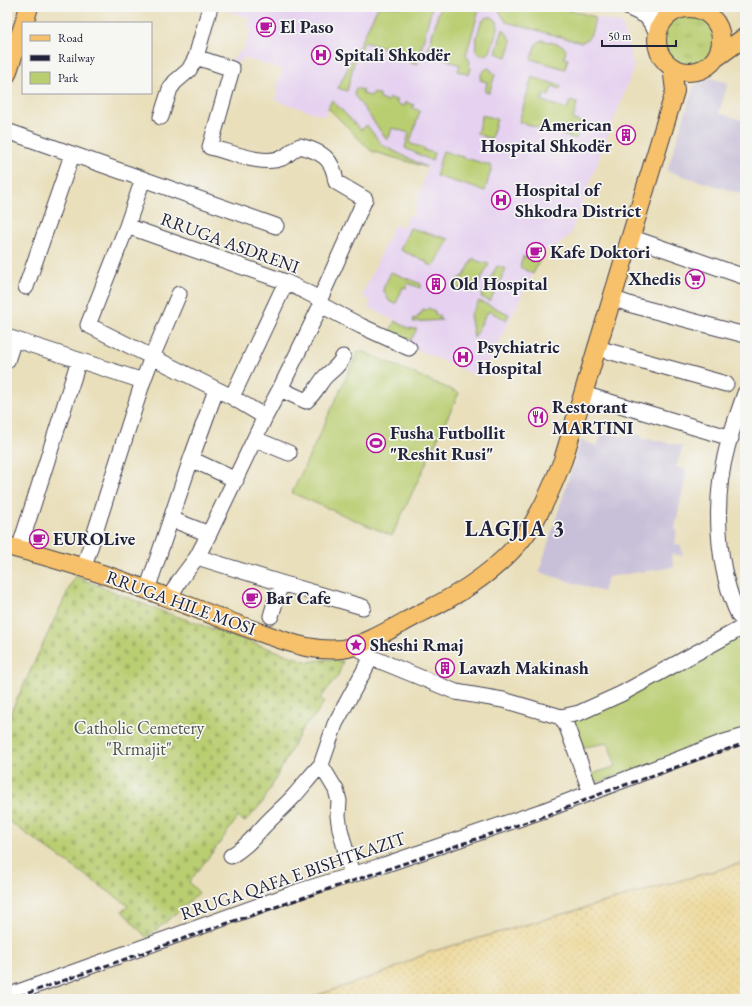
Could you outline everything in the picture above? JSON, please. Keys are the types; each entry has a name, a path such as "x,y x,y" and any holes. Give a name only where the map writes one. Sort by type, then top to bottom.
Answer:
{"main road":[{"path":"24,22 29,7"},
{"path":"675,91 697,71 708,66 745,35 709,13 695,8 680,10 663,22 658,33 658,46 663,58 672,67 684,72 697,71"},
{"path":"709,13 720,32 721,45 717,57"},
{"path":"7,74 22,29"},
{"path":"672,67 675,91"},
{"name":"RRUGA HILE MOSI","path":"13,547 84,567 223,620 294,645 328,650 344,649 368,641 458,593 480,578 511,551 530,527 540,512 563,460 675,91"}],"street":[{"path":"160,117 170,88 189,70 196,57 210,7"},
{"path":"627,7 646,16 658,33"},
{"path":"646,16 680,10"},
{"path":"169,599 179,581 197,557 236,480 265,417 280,390 364,199 336,182 335,173 331,163 324,156 312,149 300,146 287,156 280,159 266,160 210,147 232,69 196,57"},
{"path":"7,132 276,226"},
{"path":"26,287 72,155"},
{"path":"143,179 127,226 88,325 232,397 265,417"},
{"name":"RRUGA ASDRENI","path":"127,226 286,282 361,326 409,348"},
{"path":"630,237 745,277"},
{"path":"232,397 286,282"},
{"path":"84,567 143,381 179,294"},
{"path":"612,298 632,305 745,335"},
{"path":"7,361 10,338 143,381"},
{"path":"597,348 726,384"},
{"path":"280,390 306,401 315,392 328,374 339,365 343,357"},
{"path":"13,547 79,360"},
{"path":"147,590 216,390"},
{"path":"356,645 371,658 456,692 503,700 561,717 579,713 621,694 742,621 732,601 723,565 719,506 727,447 745,392"},
{"path":"583,394 731,438"},
{"path":"255,439 289,454"},
{"path":"191,459 236,480"},
{"path":"171,519 209,534"},
{"path":"197,557 363,607"},
{"path":"271,616 281,583"},
{"path":"231,856 252,841 269,821 295,796 321,765 335,724 371,658"},
{"path":"561,717 567,726 591,793"},
{"name":"RRUGA QAFA E BISHTKAZIT","path":"7,996 290,894 548,810 722,743 745,736"},
{"path":"321,765 332,781 338,796 338,816 340,829 352,875"}],"shaded area":[{"name":"Hospital of Shkodra District","path":"215,7 558,7 622,24 634,67 570,235 554,249 545,249 481,378 387,336 395,321 368,307 371,301 362,296 394,225 403,227 408,215 413,216 427,168 371,151 328,108 324,116 275,100 278,91 276,90 282,69 244,58 237,63 231,62 237,54 244,49 251,28 248,27 250,18"},
{"path":"710,78 728,83 719,113 745,121 745,195 667,171 694,86"},
{"path":"603,432 621,437 642,434 642,439 650,439 683,446 676,467 687,470 675,529 677,530 675,544 681,545 683,556 671,554 674,567 608,577 603,592 539,572 581,440 597,446"}],"green space":[{"path":"378,7 432,7 417,65 411,63 413,56 364,42 358,57 357,56 355,59 347,91 338,88"},
{"path":"440,7 480,7 466,55 470,61 469,66 471,68 469,75 458,71 460,65 435,55 432,56 427,54"},
{"path":"499,7 558,7 595,17 593,29 587,39 580,42 506,22 498,9"},
{"path":"690,14 704,18 712,26 716,40 712,54 704,62 690,66 676,62 668,54 664,40 668,26 676,18"},
{"path":"492,17 497,21 498,28 490,52 483,55 476,51 476,40 481,23 484,19"},
{"path":"503,29 512,41 507,57 496,53"},
{"path":"542,40 562,45 566,50 564,58 568,59 565,69 531,59 536,44"},
{"path":"488,68 495,75 489,93 485,92 487,82 480,80 482,72"},
{"path":"532,77 561,86 560,89 552,86 549,96 544,94 542,101 567,109 570,101 577,103 573,120 581,122 576,139 519,122"},
{"path":"356,88 363,90 363,94 371,96 373,93 380,95 380,99 388,101 389,98 397,100 397,104 405,106 406,102 414,105 413,108 420,111 410,142 411,144 424,148 424,150 434,153 432,161 405,148 409,133 392,128 387,140 355,96 354,94"},
{"path":"332,100 361,130 367,125 382,145 426,167 371,151 328,108"},
{"path":"482,115 497,119 491,139 477,134"},
{"path":"443,151 492,166 485,191 436,176"},
{"path":"410,228 449,239 434,266 400,250"},
{"path":"523,256 533,261 535,258 540,260 533,274 520,267"},
{"path":"473,258 477,261 489,264 474,293 455,287 458,279 464,276"},
{"path":"497,266 506,269 490,301 481,297"},
{"path":"391,272 421,284 420,288 408,283 406,288 403,287 396,304 389,301 383,289"},
{"path":"479,301 509,314 506,320 489,311 474,338 470,314"},
{"path":"428,308 435,311 435,314 440,316 439,319 442,320 413,322 414,318 417,319 423,309 426,310"},
{"path":"395,321 408,328 417,329 411,340 390,331"},
{"name":"Fusha Futbollit \"Reshit Rusi\"","path":"359,350 459,393 392,536 292,493"},
{"name":"Catholic Cemetery \"Rrmajit\"","path":"75,576 153,608 308,662 326,659 343,661 338,676 320,699 324,702 315,716 304,726 263,802 245,822 238,817 189,882 199,893 147,938 122,911 129,906 7,820 7,720"},
{"path":"745,631 745,733 592,784 587,776 616,766 608,743 579,748 571,722"}],"sand":[{"path":"745,862 745,999 306,999 386,972 427,953"}],"railway":[{"path":"11,999 228,923 553,813 605,792 745,743"}],"place":[{"name":"El Paso","path":"266,27"},
{"name":"Spitali Shkodër","path":"321,55"},
{"name":"American Hospital Shkodër","path":"626,135"},
{"name":"Hospital of Shkodra District","path":"501,200"},
{"name":"Kafe Doktori","path":"536,252"},
{"name":"Xhedis","path":"695,279"},
{"name":"Old Hospital","path":"436,284"},
{"name":"Psychiatric Hospital","path":"463,357"},
{"name":"Restorant MARTINI","path":"538,417"},
{"name":"Fusha Futbollit \"Reshit Rusi\"","path":"376,443"},
{"name":"EUROLive","path":"39,539"},
{"name":"Bar Cafe","path":"252,598"},
{"name":"Sheshi Rmaj","path":"356,645"},
{"name":"Lavazh Makinash","path":"445,668"}],"district":[{"name":"LAGJJA 3","path":"515,528"}]}
